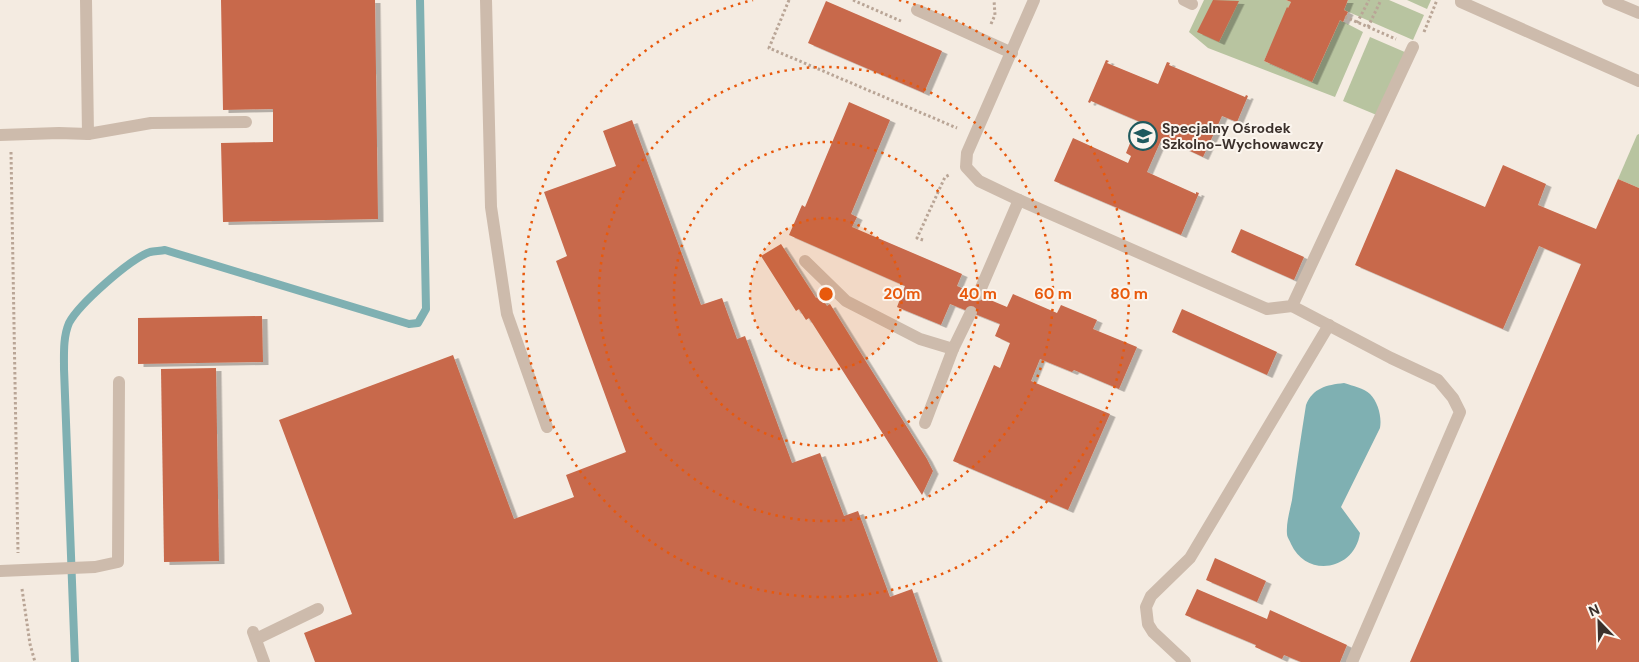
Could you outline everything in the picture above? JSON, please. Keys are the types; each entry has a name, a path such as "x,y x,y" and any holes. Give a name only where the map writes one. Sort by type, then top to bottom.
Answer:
{"street":[{"path":"86,0 88,134"},
{"path":"486,0 493,216 507,314 547,427"},
{"path":"1034,0 967,153 966,167 979,181 1267,309 1292,306 1391,358 1438,380 1453,398 1460,412 1352,662"},
{"path":"1461,0 1461,2 1639,81"},
{"path":"1608,0 1639,13"},
{"path":"917,10 1012,53"},
{"path":"1292,306 1413,47"},
{"path":"5,135 88,134 151,122 246,122"},
{"path":"978,295 1019,200"},
{"path":"806,261 846,301 920,339 953,349"},
{"path":"925,423 953,349 971,312"},
{"path":"1185,662 1153,632 1148,624 1146,607 1151,596 1190,558 1329,325"},
{"path":"0,571 95,567 118,562 119,382"},
{"path":"264,662 255,636 318,609"}],"path":[{"path":"789,0 769,48 965,131"},
{"path":"989,29 995,15 994,0"},
{"path":"1358,23 1369,0"},
{"path":"1368,27 1381,0"},
{"path":"1345,17 1417,48 1437,0"},
{"path":"5,135 19,571 30,644 35,662"},
{"path":"923,240 917,238 945,177 966,167"}],"green space":[{"path":"1204,0 1286,0 1291,2 1264,61 1312,82 1340,20 1363,32 1335,97 1208,48 1189,32"},
{"path":"1348,0 1389,0 1424,15 1413,40 1344,10"},
{"path":"1407,0 1431,0 1427,9"},
{"path":"1370,37 1407,53 1379,116 1343,101"},
{"path":"1639,134 1639,188 1618,179"}],"water":[{"path":"1344,383 1365,390 1373,397 1379,410 1380,428 1341,507 1360,533 1356,546 1340,562 1330,566 1319,566 1308,562 1298,555 1287,536 1288,521 1306,405 1312,395 1321,388"}],"building":[{"path":"221,0 375,0 378,219 223,222 221,143 273,142 273,109 223,110"},
{"path":"1213,0 1239,1 1219,42 1197,32"},
{"path":"1286,0 1348,0 1344,10 1348,12 1343,22 1340,20 1312,82 1264,61 1287,7 1291,2"},
{"path":"826,1 942,51 924,93 808,43"},
{"path":"1106,60 1109,61 1107,63 1158,84 1167,62 1170,63 1169,65 1245,97 1246,95 1248,96 1237,122 1222,116 1203,157 1162,138 1147,172 1196,194 1196,192 1199,193 1181,235 1054,181 1073,138 1128,163 1131,156 1126,153 1133,136 1139,139 1145,124 1091,101 1090,103 1088,102"},
{"path":"849,102 890,120 851,214 857,217 852,227 962,274 957,286 1007,307 1013,294 1057,313 1061,305 1097,320 1093,329 1137,347 1119,389 1074,370 1072,372 1040,359 1031,381 1110,414 1068,510 953,461 994,365 1000,368 1010,343 995,336 1000,324 950,304 941,325 897,307 905,286 789,235 802,205 805,207"},
{"path":"632,120 701,305 722,298 737,339 745,336 792,463 820,453 844,516 858,511 890,597 912,589 938,662 315,662 304,633 352,614 279,420 453,355 514,519 574,497 566,475 626,452 556,261 567,256 544,192 616,166 603,131"},
{"path":"1503,165 1546,184 1538,205 1596,229 1618,179 1639,188 1639,662 1410,662 1581,264 1539,246 1503,329 1355,265 1396,169 1485,207"},
{"path":"1241,229 1304,257 1294,280 1231,252"},
{"path":"781,244 816,298 820,295 827,306 830,304 927,459 933,471 922,495 809,318 806,320 799,309 796,311 761,256"},
{"path":"1182,309 1277,352 1267,375 1172,332"},
{"path":"262,316 263,362 138,364 138,318"},
{"path":"216,368 219,561 164,562 161,369"},
{"path":"1215,558 1266,581 1257,602 1206,580"},
{"path":"1197,589 1267,619 1270,610 1347,645 1340,662 1301,662 1284,655 1282,659 1255,647 1256,645 1185,615"}],"waterway":[{"path":"75,662 64,369 65,340 69,323 94,294 130,263 150,252 165,250 409,324 418,323 426,309 420,0"}],"place":[{"name":"Specjalny Ośrodek Szkolno-Wychowawczy","path":"1143,136"}]}
